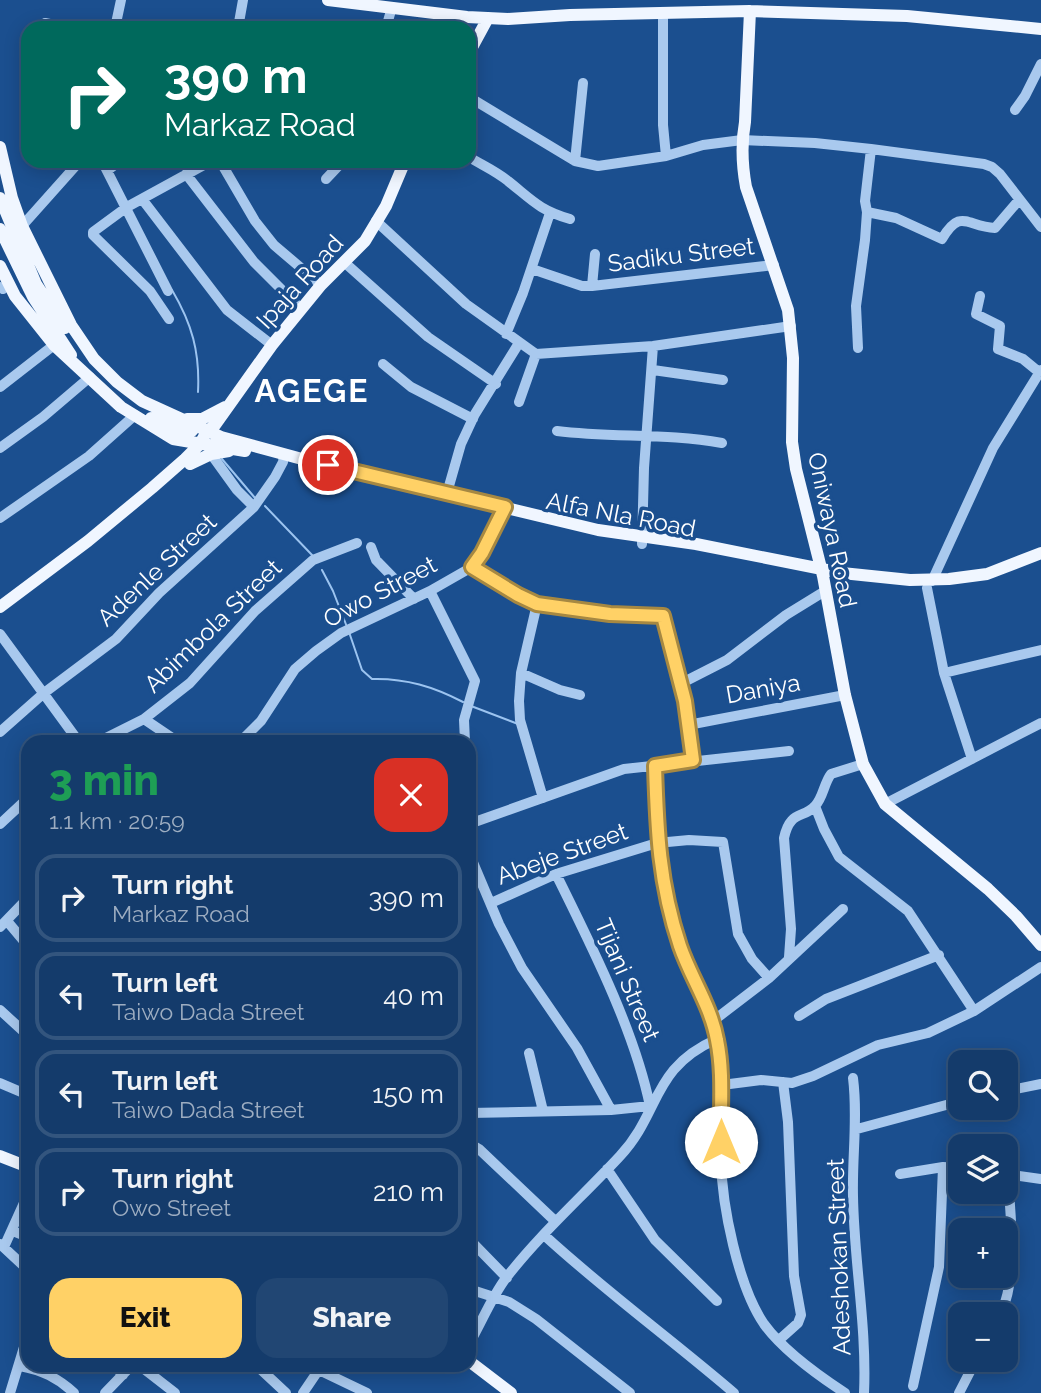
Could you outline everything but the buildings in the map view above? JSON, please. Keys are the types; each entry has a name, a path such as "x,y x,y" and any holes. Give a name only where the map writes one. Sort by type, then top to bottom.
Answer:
{"main road":[{"path":"328,0 508,19 750,10 907,16 1041,29"},
{"name":"Oniwaya Road","path":"750,10 742,140 747,187 774,265 791,326 792,442 803,504 822,573 845,695 863,764 869,780 885,804 988,889 1041,945"},
{"path":"476,40 488,18"},
{"path":"0,147 22,226 71,325 94,359"},
{"name":"Ipaja Road","path":"0,615 190,464 272,345 321,285 366,241 386,206 402,168"},
{"path":"0,198 36,284 62,324 129,393 207,437"},
{"path":"0,229 33,296 85,374 145,415 174,428 207,437"},
{"path":"0,266 15,296 54,345 106,395 173,439 177,445 177,459 165,477"},
{"path":"177,419 202,419 219,412 233,400"},
{"path":"224,414 226,427 234,441"},
{"path":"173,439 207,437"},
{"name":"Ipaja Road","path":"0,607 88,541 165,477 207,437"},
{"name":"Alfa Nla Road","path":"207,437 234,441 283,458 643,541 822,573 930,584"},
{"name":"Alfa Nla Road","path":"207,437 247,452 447,493 504,510"},
{"path":"930,584 987,574 1041,553"},
{"path":"930,584 972,584 997,579 1041,561"},
{"path":"0,1156 21,1164"},
{"path":"476,1366 511,1393"}],"street":[{"path":"117,21 121,0"},
{"path":"239,21 243,0"},
{"path":"388,21 392,7"},
{"path":"663,14 663,125 666,156"},
{"path":"1015,110 1041,64"},
{"path":"575,161 583,83"},
{"path":"476,101 575,161 598,166 666,156 703,145 742,140 871,149 933,156 992,167 1041,227"},
{"path":"858,348 856,306 871,149"},
{"path":"476,161 506,179 535,205 570,219"},
{"path":"22,226 74,168"},
{"path":"106,168 168,292"},
{"path":"169,319 150,291 93,235 94,230 127,207 198,168"},
{"path":"224,168 245,205 274,245 321,285"},
{"path":"326,178 336,168"},
{"path":"186,174 254,262 302,309"},
{"path":"142,199 227,310 272,345"},
{"path":"867,212 896,218 942,239 946,229 957,222 971,222 995,228 1019,200"},
{"path":"506,334 551,213"},
{"path":"376,221 467,304 536,354 653,346 791,326"},
{"path":"532,269 582,286 592,286 595,254"},
{"path":"344,262 428,337 496,384"},
{"name":"Sadiku Street","path":"592,286 774,265"},
{"path":"1,289 15,296"},
{"path":"972,759 944,673 930,584 992,448 1040,371 1023,359 998,349 1000,326 976,314 981,296"},
{"path":"447,493 461,444 473,419 519,343"},
{"path":"0,387 54,345"},
{"path":"643,541 644,475 653,346"},
{"path":"519,402 536,354"},
{"path":"383,364 411,387 473,419"},
{"path":"653,370 723,380"},
{"path":"0,448 43,417 85,374"},
{"path":"0,517 89,456 135,415"},
{"path":"557,431 608,435 647,434 722,443"},
{"path":"207,437 237,490 254,507"},
{"name":"Adenle Street","path":"0,732 44,693 116,639 159,593 254,507 265,494 283,458"},
{"name":"Owo Street","path":"247,735 261,721 295,669 346,630 430,591 472,567 504,510"},
{"name":"Abimbola Street","path":"112,735 144,719 190,682 255,611 313,560 357,543"},
{"path":"371,547 376,560 414,599"},
{"path":"472,567 537,604 610,614 662,615 680,684 693,760"},
{"path":"430,591 475,681 464,720 465,735"},
{"path":"680,684 727,660 786,615 825,592"},
{"path":"537,604 521,673 520,720 543,798"},
{"path":"0,634 74,735"},
{"path":"944,673 1041,650"},
{"path":"521,673 580,695"},
{"name":"Daniya","path":"688,724 845,695"},
{"path":"144,719 168,735"},
{"path":"885,804 1041,723"},
{"path":"476,822 624,769 789,751"},
{"path":"789,957 791,929 784,838 789,822 815,806 831,774 863,764"},
{"path":"655,766 657,842 662,880 681,949 713,1021 717,1039 722,1085 721,1163 725,1206 743,1277 765,1325 802,1361 845,1393"},
{"path":"0,824 21,805"},
{"path":"815,806 839,857 908,911 974,1011"},
{"name":"Abeje Street","path":"491,903 556,874 657,842 723,842 737,934 752,959 769,978"},
{"path":"476,869 510,945 533,987 577,1048 611,1110"},
{"name":"Tijani Street","path":"556,874 590,944 643,1070 650,1106"},
{"path":"21,905 3,924 21,940"},
{"path":"713,1021 769,978 843,909"},
{"path":"799,1016 826,999 939,955"},
{"path":"722,1085 761,1080 792,1083 813,1076 878,1045 928,1033 974,1011 1041,967"},
{"path":"0,1010 21,1029"},
{"path":"476,1331 507,1278 555,1221 630,1144 664,1081 675,1067 688,1055 717,1039"},
{"path":"529,1053 543,1111"},
{"name":"Adeshokan Street","path":"853,1078 857,1129 853,1195 864,1338 864,1393"},
{"path":"779,1340 798,1324 801,1315 794,1276 788,1122 783,1082"},
{"path":"0,1083 21,1092"},
{"path":"1018,1089 1041,1084"},
{"path":"857,1129 948,1104"},
{"path":"476,1113 611,1110 650,1106"},
{"path":"476,1147 555,1221"},
{"path":"913,1386 939,1267 943,1167"},
{"path":"900,1174 948,1167"},
{"path":"607,1169 656,1240 717,1301"},
{"path":"1018,1176 1041,1179"},
{"path":"1004,1302 1009,1290 1011,1266 1008,1204"},
{"path":"21,1211 13,1231 2,1245 21,1263"},
{"path":"13,1231 21,1234"},
{"path":"544,1235 590,1278 670,1339 734,1393"},
{"path":"476,1246 507,1278"},
{"path":"476,1291 509,1302 536,1319 630,1393"},
{"path":"10,1393 21,1362"},
{"path":"41,1372 61,1381 74,1393"},
{"path":"120,1372 123,1375"},
{"path":"105,1393 126,1372"},
{"path":"148,1372 174,1393"},
{"path":"264,1372 286,1393"},
{"path":"303,1393 318,1372"},
{"path":"328,1372 367,1393"},
{"path":"959,1393 970,1372"}],"waterway":[{"path":"172,290 185,315 193,339 198,364 198,392"},
{"path":"222,459 255,498"},
{"path":"265,506 313,556"},
{"path":"322,570 347,627"},
{"path":"349,632 362,670 372,679 419,684 463,702"},
{"path":"471,706 518,724"}],"district":[{"name":"AGEGE","path":"312,391"}],"route":[{"path":"328,465 505,507 472,567 537,604 610,614 663,616 685,701 693,760 655,766 657,842 670,913 681,949 708,1007 717,1039 721,1059 721,1142"}]}
